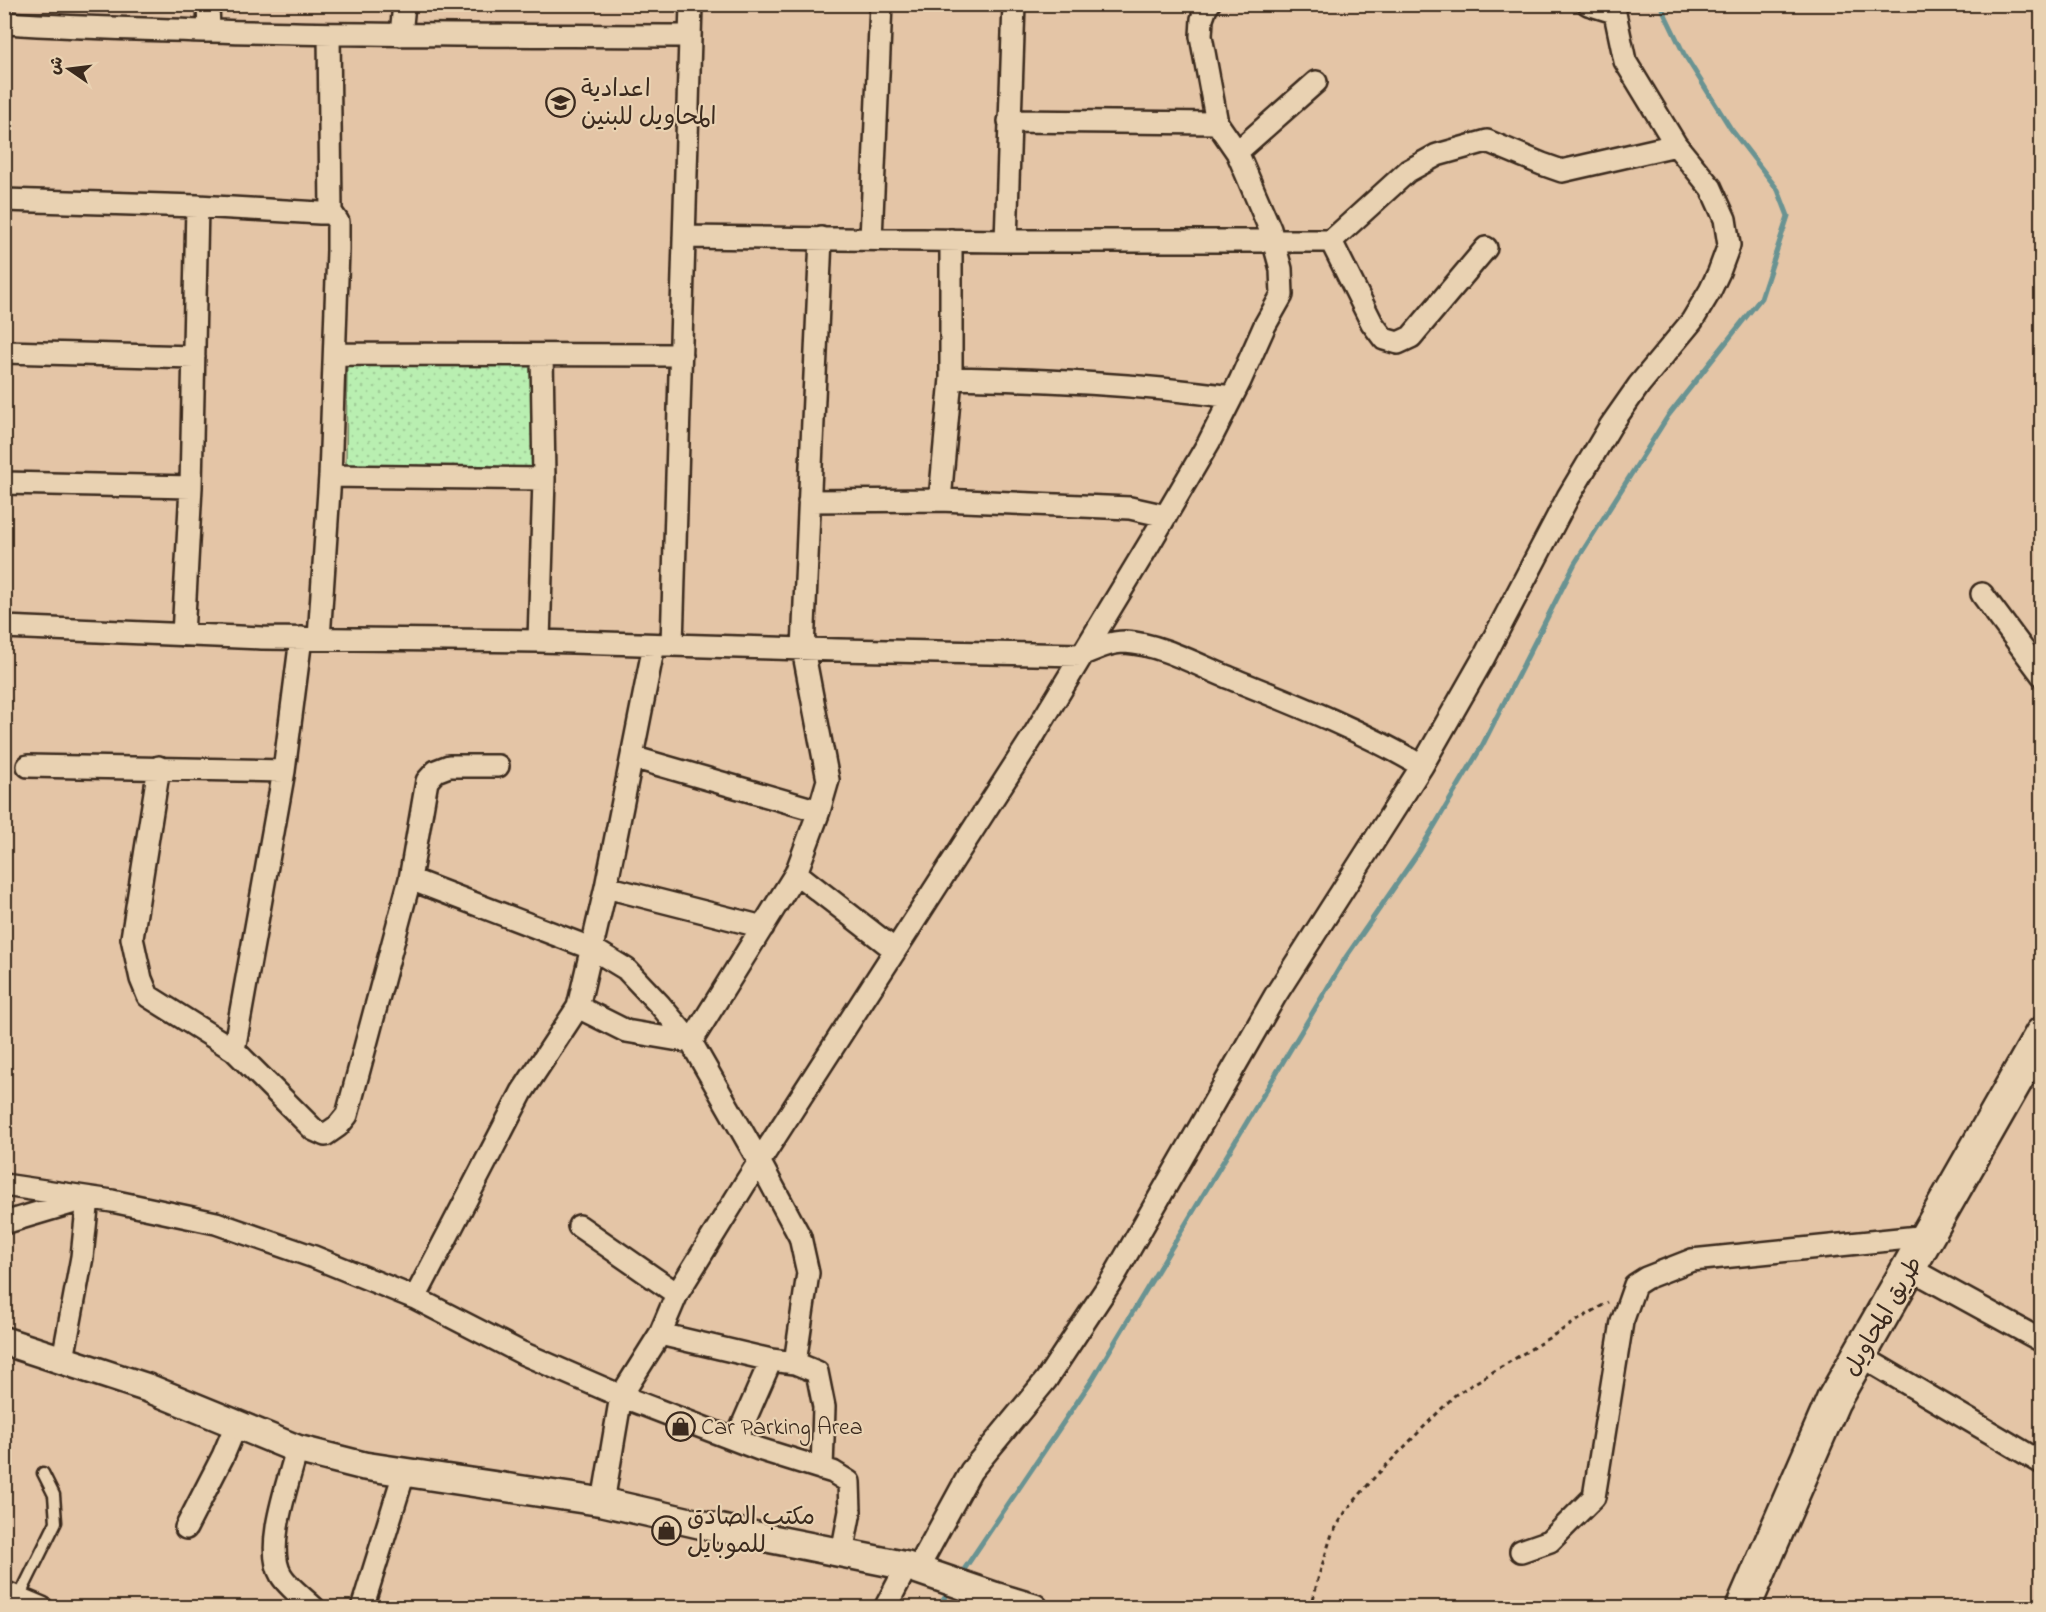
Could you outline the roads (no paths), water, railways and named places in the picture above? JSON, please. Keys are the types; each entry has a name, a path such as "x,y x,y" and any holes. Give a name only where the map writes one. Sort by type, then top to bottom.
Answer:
{"main road":[{"name":"طريق المحاويل","path":"1743,1608 1833,1401 2042,1034"}],"street":[{"path":"208,4 209,31"},
{"path":"401,35 404,4"},
{"path":"415,1298 522,1092 578,1007 593,949 632,756 663,645 681,355 691,4"},
{"path":"871,239 881,4"},
{"path":"1006,241 1014,4"},
{"path":"603,1502 621,1396 660,1334 677,1294 759,1161 1032,738 1209,442 1265,325 1282,295 1281,269 1270,229 1237,152 1217,123 1202,36 1202,19 1209,4"},
{"path":"885,1608 920,1571 971,1471 1046,1380 1112,1280 1275,996 1422,766 1483,658 1568,497 1605,435 1639,385 1692,321 1719,272 1729,245 1725,219 1711,188 1676,145 1625,61 1613,8 1588,4"},
{"path":"6,21 63,27 329,34 690,36"},
{"path":"234,1050 310,638 330,476 338,222 331,212 329,34"},
{"path":"1237,152 1316,82"},
{"path":"1009,121 1217,123"},
{"path":"684,237 1006,241 1331,241 1408,171 1437,155 1487,141 1542,165 1562,171 1676,145"},
{"path":"4,201 331,212"},
{"path":"183,635 191,487 197,206"},
{"path":"691,1042 796,873 819,812 828,780 803,649 821,238"},
{"path":"940,500 951,378 951,240"},
{"path":"1331,241 1372,323 1384,339 1398,343 1411,337 1486,248"},
{"path":"4,352 194,357"},
{"path":"335,354 681,355"},
{"path":"539,641 544,479 542,355"},
{"path":"951,378 1078,381 1232,397"},
{"path":"330,476 544,479"},
{"path":"4,483 191,487"},
{"path":"809,501 940,500 1130,508 1166,516"},
{"path":"1982,594 2042,675"},
{"path":"4,627 183,635 539,641 1082,655 1101,647 1124,642 1175,655 1333,720 1422,766"},
{"path":"632,756 819,812"},
{"path":"28,766 284,771"},
{"path":"159,767 132,938 136,963 148,996 234,1050 314,1130 325,1135 338,1126 347,1115 410,879 427,781 436,771 449,766 498,766"},
{"path":"796,873 895,950"},
{"path":"410,879 593,949 626,969 691,1042 800,1238 808,1273 795,1363"},
{"path":"606,887 763,927"},
{"path":"578,1007 626,1031 691,1042"},
{"path":"4,1185 112,1201 216,1223 314,1257 415,1298 522,1353 621,1396 736,1440 833,1472 849,1482 850,1510 842,1553"},
{"path":"4,1224 88,1198"},
{"path":"63,1359 82,1257 88,1198"},
{"path":"579,1226 677,1294"},
{"path":"1521,1551 1550,1541 1594,1497 1622,1322 1635,1285 1646,1278 1692,1260 1928,1236"},
{"path":"1910,1268 2042,1341"},
{"path":"660,1334 771,1360 795,1363 817,1372 824,1407 822,1469"},
{"path":"4,1341 148,1388 297,1449 364,1466 404,1473 603,1502 842,1553 920,1571 1034,1608"},
{"path":"1859,1355 2042,1463"},
{"path":"736,1440 771,1360"},
{"path":"186,1528 223,1456 236,1425"},
{"path":"297,1449 276,1529 274,1554 281,1576 314,1608"},
{"path":"362,1608 404,1473"},
{"path":"12,1595 42,1608"}],"lane":[{"path":"12,1595 56,1522 54,1495 43,1473"}],"waterway":[{"path":"959,1577 1092,1380 1346,957 1420,850 1482,746 1575,563 1668,416 1761,298 1788,216 1778,190 1731,129 1684,54 1660,4"},
{"path":"938,1608 950,1590"}],"place":[{"name":"اعدادية المحاويل للبنين","path":"560,102"},
{"name":"Car Parking Area","path":"680,1426"},
{"name":"مكتب الصادق للموبايل","path":"666,1530"}]}
